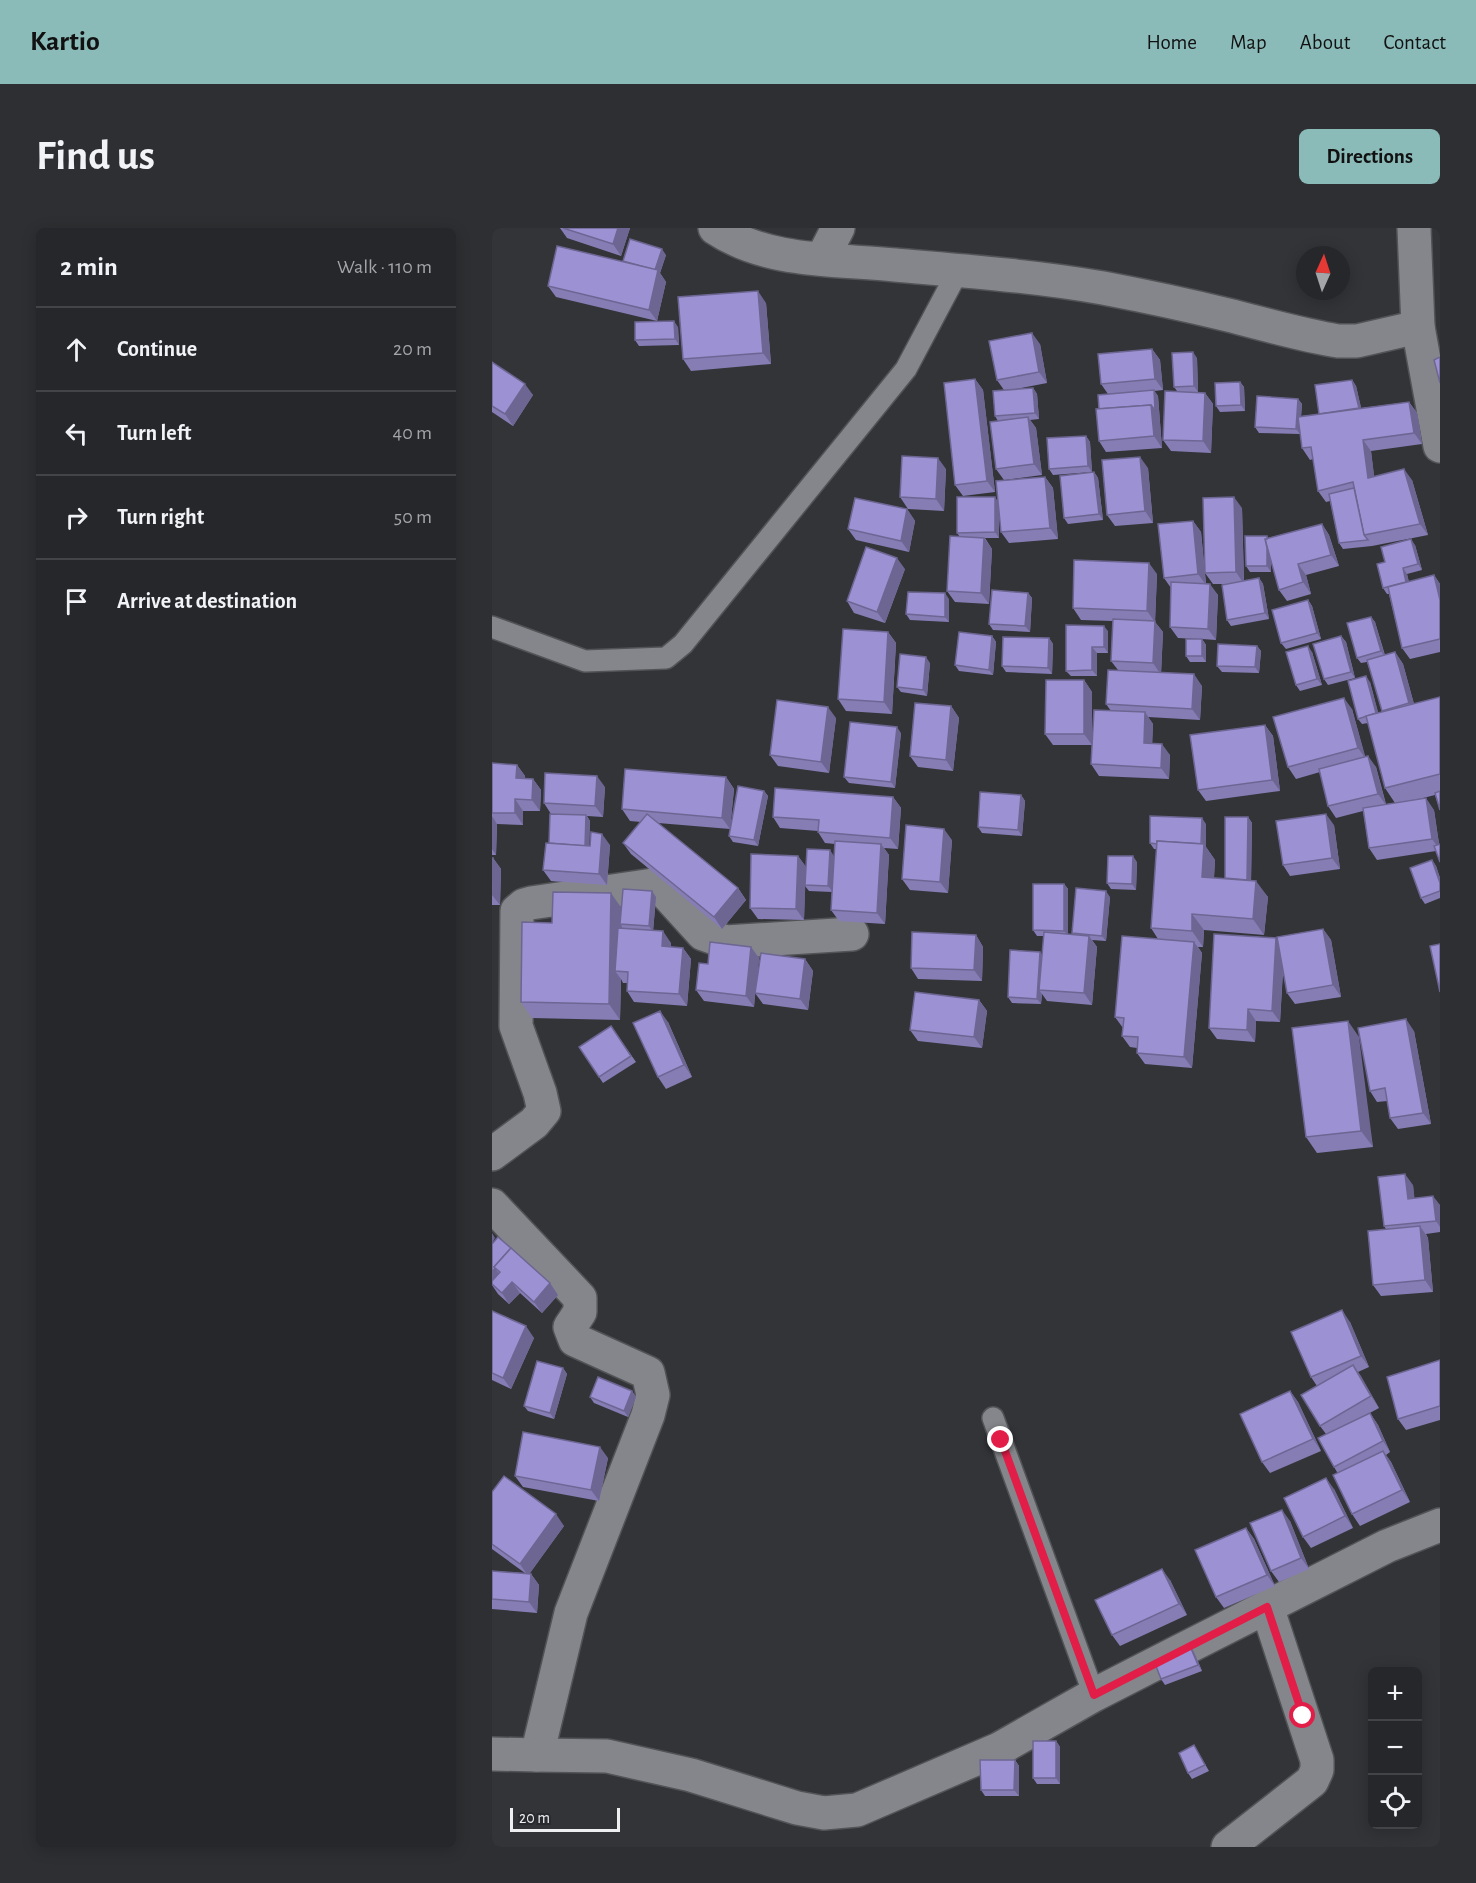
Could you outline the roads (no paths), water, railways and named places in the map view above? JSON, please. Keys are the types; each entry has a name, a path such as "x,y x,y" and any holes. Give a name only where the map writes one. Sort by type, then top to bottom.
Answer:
{"street":[{"path":"715,228 761,250 1103,288 1338,341 1357,341 1418,327"},
{"path":"822,258 838,228"},
{"path":"1414,228 1418,327 1440,446"},
{"path":"492,1154 534,1123 544,1111 516,1026 517,911 519,907 531,903 653,885 663,890 703,934 726,942 852,934"},
{"path":"492,1205 580,1298 580,1312 570,1327 575,1340 648,1373 653,1395 648,1415 570,1613 537,1755"},
{"path":"492,1754 607,1756 660,1767 797,1808 824,1813 857,1810 999,1749 1094,1695 1387,1546 1440,1525"},
{"path":"1228,1847 1312,1781 1317,1770 1317,1760 1267,1607"}],"lane":[{"path":"492,627 585,661 666,658 683,644 906,369 958,271"},
{"path":"993,1418 1094,1695"}]}
